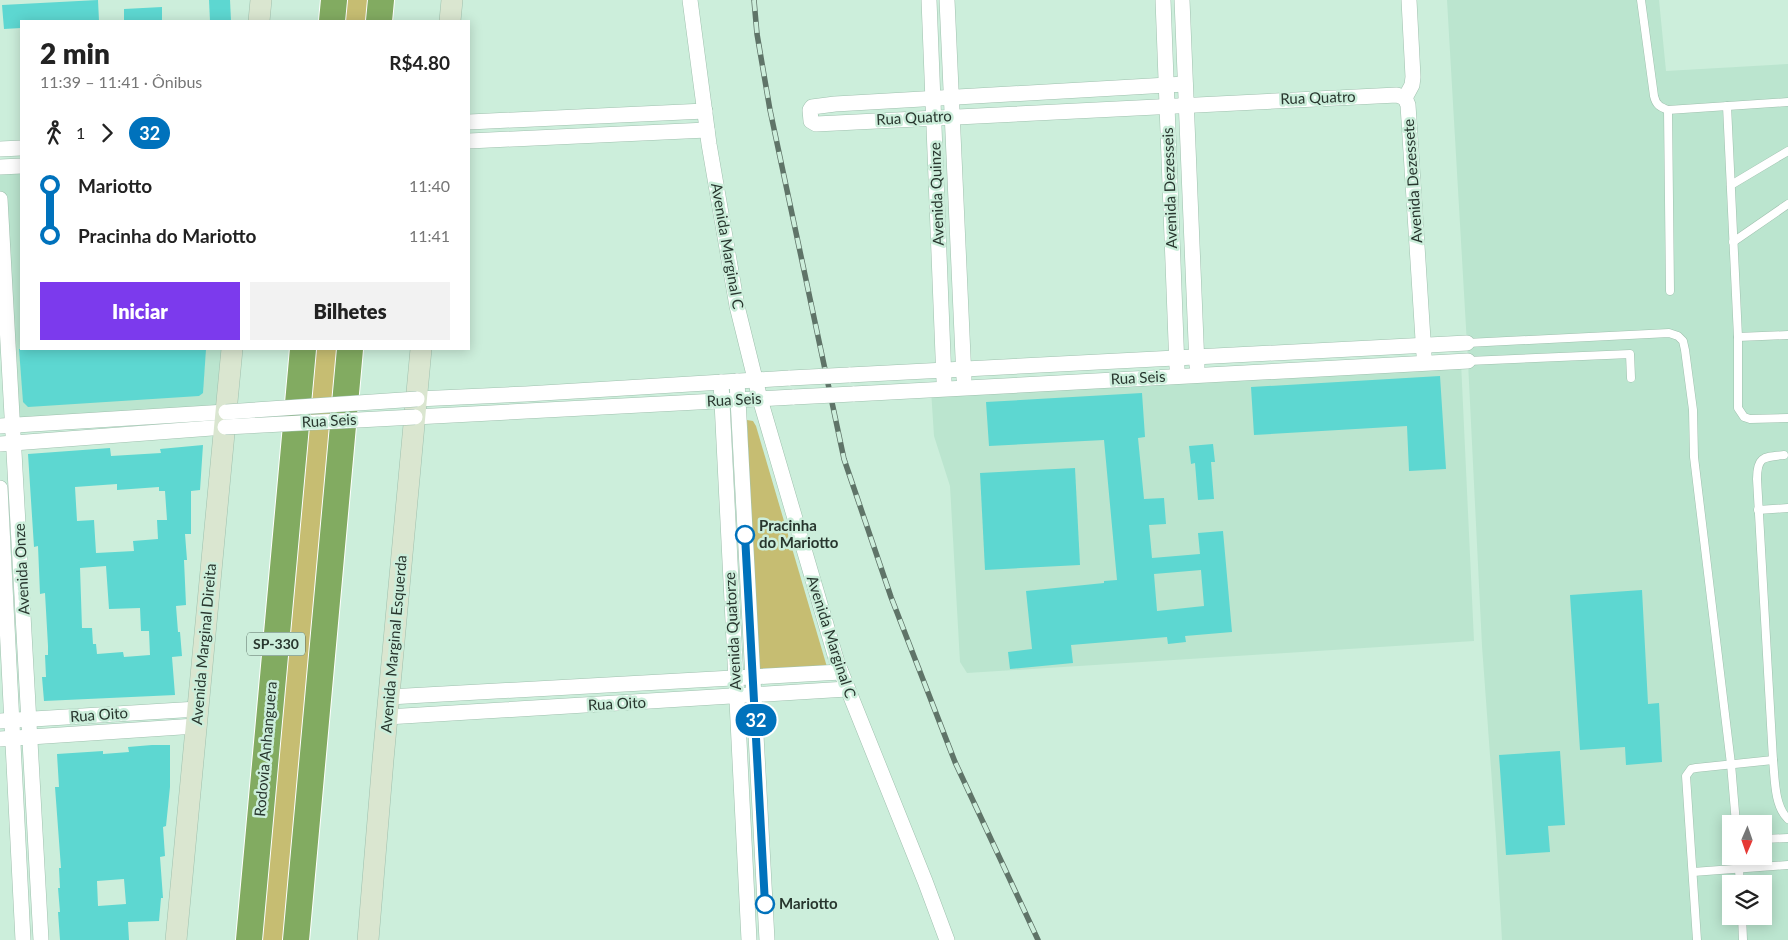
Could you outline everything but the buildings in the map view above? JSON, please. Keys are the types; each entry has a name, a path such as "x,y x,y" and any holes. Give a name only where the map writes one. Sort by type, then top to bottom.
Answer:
{"highway":[{"path":"332,20 334,0"},
{"path":"379,20 381,0"},
{"name":"Rodovia Anhanguera","path":"249,940 303,350"},
{"name":"SP-330","path":"296,940 350,350"}],"main road":[{"path":"259,20 261,0"},
{"path":"450,20 452,0"},
{"name":"Avenida Marginal Direita","path":"176,940 232,350"},
{"name":"Avenida Marginal Esquerda","path":"368,940 421,350"}],"street":[{"name":"Avenida Marginal C","path":"690,0 707,130 737,306 760,399 840,672 947,940"},
{"name":"Avenida Quinze","path":"929,0 944,389"},
{"name":"Avenida Quinze","path":"947,0 965,388"},
{"name":"Avenida Dezesseis","path":"1163,0 1178,376"},
{"name":"Avenida Dezesseis","path":"1182,0 1197,375"},
{"name":"Avenida Dezessete","path":"1409,0 1413,77 1410,91 1405,98 1408,105 1425,364"},
{"name":"Rua Quatro","path":"1186,84 835,104 812,107 810,110 811,121 816,124 1186,104 1397,95 1405,98"},
{"path":"835,104 836,122"},
{"path":"470,122 705,111"},
{"path":"470,141 707,130"},
{"path":"0,149 20,148"},
{"path":"0,167 20,166"},
{"name":"Avenida Onze","path":"0,199 7,444 30,720 41,940"},
{"name":"Rua Seis","path":"6,425 225,419 416,408 737,381 1467,343"},
{"path":"1406,347 1408,364"},
{"name":"Rua Seis","path":"416,408 722,401 1468,361"},
{"name":"Avenida Quatorze","path":"737,381 767,940"},
{"name":"Avenida Quatorze","path":"721,382 749,940"},
{"name":"Rua Seis","path":"7,444 225,419"},
{"name":"Avenida Onze","path":"0,488 6,739 23,940"},
{"name":"Rua Oito","path":"388,707 735,678 840,672"},
{"name":"Rua Oito","path":"388,707 736,697 848,689"},
{"name":"Rua Oito","path":"6,721 197,717"},
{"name":"Rua Oito","path":"6,739 197,717"}],"lane":[{"path":"1641,0 1654,100 1659,107 1668,110 1788,102"},
{"path":"1727,106 1738,337 1738,408 1744,417 1750,419 1788,418"},
{"path":"1668,110 1670,291"},
{"path":"1730,185 1788,150"},
{"path":"1733,242 1788,204"},
{"path":"1467,343 1669,333 1678,336 1683,341 1693,410 1694,457 1731,764 1735,815"},
{"path":"1738,337 1788,336"},
{"path":"1468,361 1630,354 1631,378"},
{"path":"1784,455 1762,459 1757,466 1773,760 1779,806 1788,819"},
{"path":"1758,510 1788,508"},
{"path":"1697,940 1686,776 1691,769 1696,768 1773,760"},
{"path":"1772,839 1788,838"},
{"path":"1739,865 1739,875"},
{"path":"1693,872 1788,865"},
{"path":"1742,925 1743,940"}],"shaded area":[{"path":"343,0 372,0 370,20 342,20"},
{"path":"1447,0 1659,0 1666,71 1788,64 1788,940 1502,940 1482,646"},
{"path":"20,166 20,350 232,350 226,411 13,424 0,167"},
{"path":"313,350 341,350 287,940 259,940"},
{"path":"1461,362 1474,641 967,673 960,662 950,486 934,436 931,390"},
{"path":"747,420 753,421 756,426 827,667 757,671"}],"railway":[{"path":"754,0 757,34 770,110 844,459 891,597 955,762 1038,940"}],"bus line":[{"name":"32","path":"745,535 765,904"}],"place":[{"name":"Pracinha do Mariotto","path":"745,535"},
{"name":"Mariotto","path":"765,904"}]}
